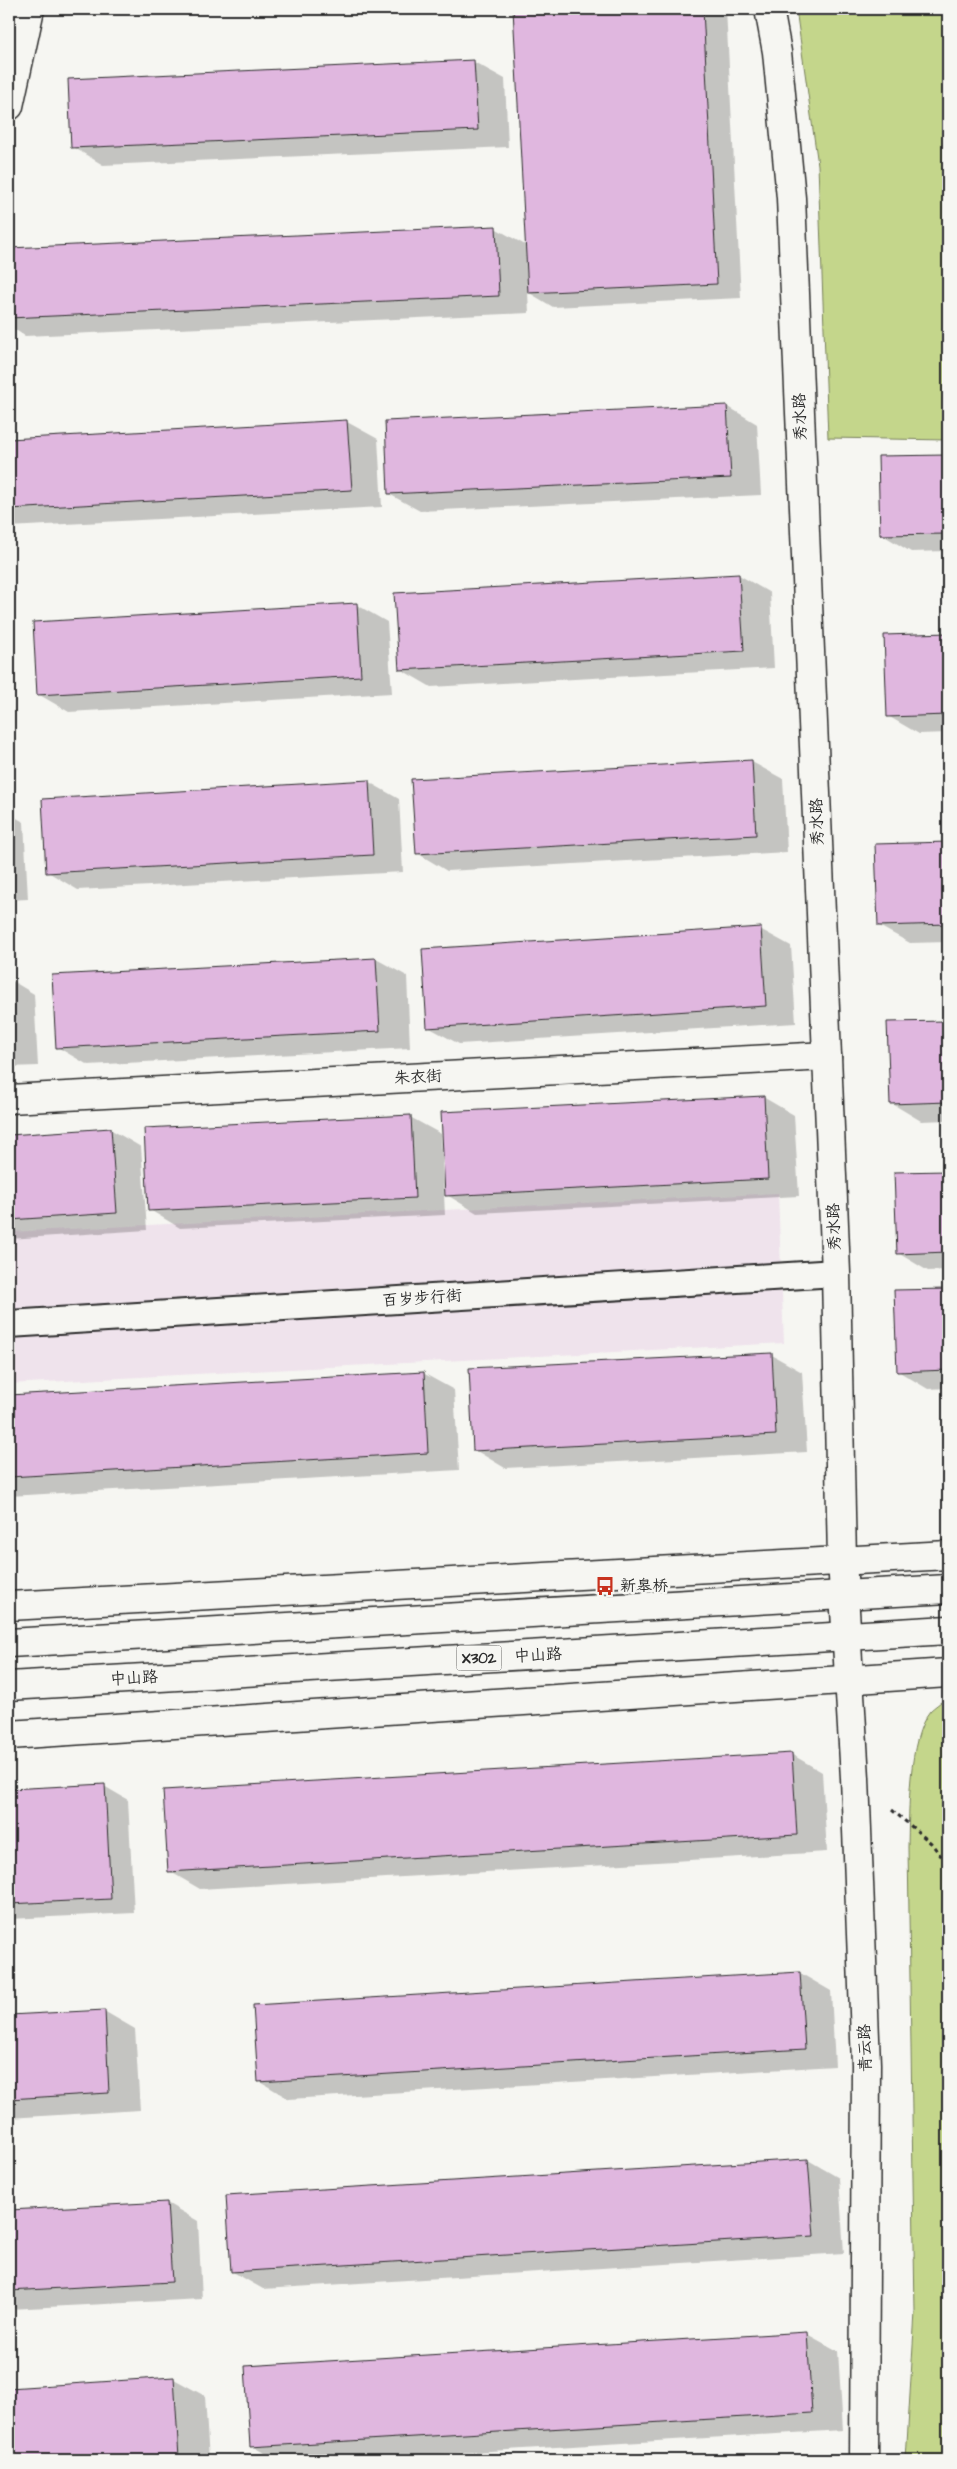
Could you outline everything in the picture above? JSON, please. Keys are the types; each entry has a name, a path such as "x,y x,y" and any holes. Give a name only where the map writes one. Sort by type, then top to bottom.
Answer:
{"street":[{"path":"9,106 30,9"},
{"name":"秀水路","path":"769,9 777,52 791,198 828,1056 836,1273 842,1560 846,1637"},
{"name":"朱衣街","path":"9,1098 828,1056"},
{"name":"百岁步行街","path":"9,1324 836,1273"},
{"path":"9,1606 948,1555"},
{"path":"9,1643 948,1589"},
{"name":"中山路","path":"9,1686 948,1630"},
{"name":"青云路","path":"846,1637 855,1778 866,2064 864,2460"},
{"path":"9,1735 948,1673"}],"path":[{"path":"855,1778 931,1843 948,1865"}],"shaded area":[{"path":"778,1193 784,1343 9,1384 9,1232"}],"green space":[{"path":"796,9 948,9 948,440 828,438 818,165"},
{"path":"945,1699 948,1699 948,2460 906,2460 915,2312 908,1847 911,1776 917,1739 923,1723 930,1711"}],"building":[{"path":"513,9 703,9 717,284 528,293"},
{"path":"474,60 478,130 71,148 68,79"},
{"path":"496,226 499,296 9,318 9,248"},
{"path":"727,405 731,478 388,494 385,421"},
{"path":"347,420 352,490 9,509 9,439"},
{"path":"948,455 948,534 880,535 878,456"},
{"path":"739,574 744,651 399,670 394,593"},
{"path":"357,603 361,676 37,695 33,622"},
{"path":"948,633 948,715 887,717 884,635"},
{"path":"752,760 756,835 416,854 411,779"},
{"path":"369,780 373,855 46,873 42,799"},
{"path":"948,842 948,924 878,926 875,844"},
{"path":"761,927 766,1006 427,1028 422,949"},
{"path":"376,958 380,1031 56,1048 52,975"},
{"path":"948,1021 948,1102 890,1104 887,1022"},
{"path":"764,1096 768,1179 445,1196 441,1112"},
{"path":"411,1115 415,1198 148,1211 144,1128"},
{"path":"111,1128 117,1213 9,1220 9,1135"},
{"path":"948,1171 948,1252 897,1254 894,1172"},
{"path":"948,1289 948,1370 897,1372 894,1290"},
{"path":"772,1353 776,1435 473,1451 469,1368"},
{"path":"424,1372 428,1453 9,1477 9,1395"},
{"path":"792,1753 797,1835 168,1872 163,1790"},
{"path":"105,1784 111,1899 9,1904 9,1789"},
{"path":"800,1972 805,2049 258,2082 253,2005"},
{"path":"105,2010 109,2093 9,2099 9,2015"},
{"path":"808,2159 814,2236 231,2272 226,2195"},
{"path":"167,2202 172,2282 9,2291 9,2210"},
{"path":"807,2332 812,2413 250,2447 245,2366"},
{"path":"174,2377 179,2458 9,2460 9,2388"}],"place":[{"name":"新皋桥","path":"605,1586"}]}
